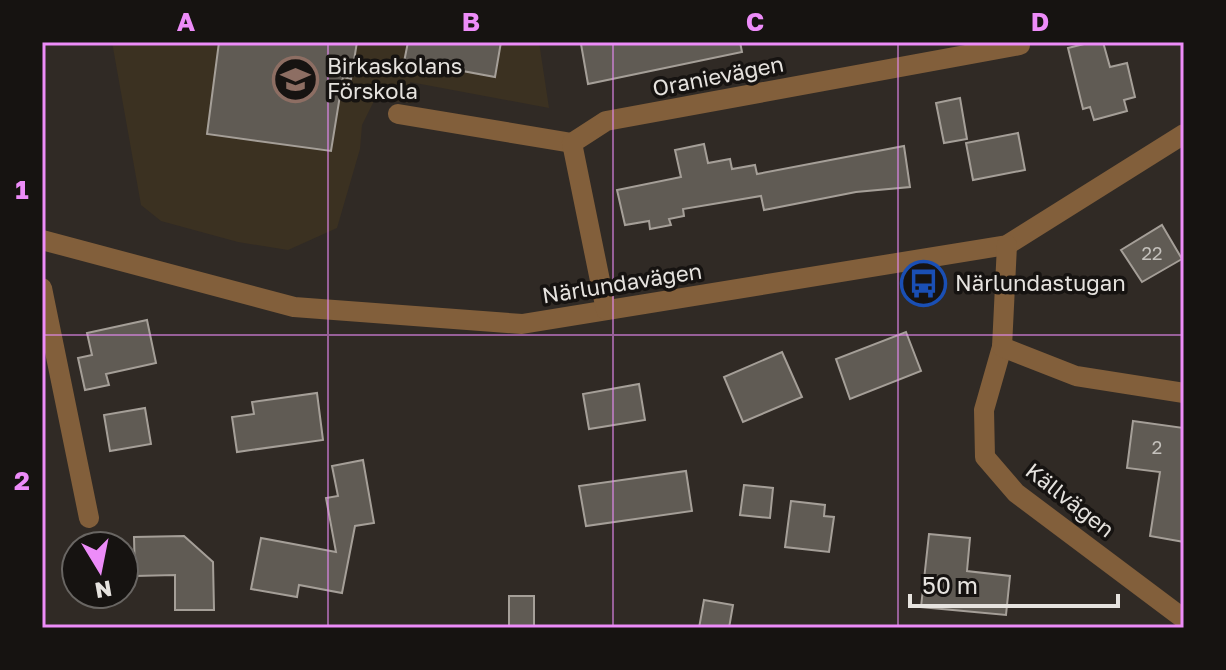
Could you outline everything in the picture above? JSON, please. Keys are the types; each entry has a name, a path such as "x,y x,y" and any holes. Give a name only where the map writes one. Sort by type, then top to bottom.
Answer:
{"street":[{"name":"Oranievägen","path":"572,143 606,121 1020,45"},
{"path":"398,114 572,143 606,310"},
{"name":"Närlundavägen","path":"46,246 294,307 522,324 1007,245 1184,134"},
{"name":"Källvägen","path":"1007,245 1002,347 984,410 985,457 1016,493 1184,619"},
{"path":"42,288 89,518"},
{"path":"1002,347 1076,376 1184,393"}],"shaded area":[{"path":"112,42 539,42 549,108 410,82 412,103 375,99 362,125 360,149 337,228 288,250 238,242 161,221 141,205"}],"building":[{"path":"219,42 357,42 351,79 343,77 331,151 207,134"},
{"path":"408,42 501,42 495,77 430,65 429,71 403,67"},
{"path":"740,42 742,52 588,84 581,44"},
{"path":"1103,42 1110,67 1127,63 1135,97 1124,100 1127,111 1094,120 1090,107 1083,109 1068,48"},
{"path":"960,98 967,139 944,143 936,103"},
{"path":"1018,133 1025,170 973,180 966,143"},
{"path":"704,144 708,163 730,159 732,169 755,165 757,174 904,146 910,187 856,192 764,210 761,196 683,209 684,216 669,219 671,225 650,229 649,221 625,225 617,190 681,177 675,150"},
{"path":"1162,225 1182,259 1142,282 1121,250"},
{"path":"147,320 156,363 106,374 109,385 85,390 78,358 92,355 87,333"},
{"path":"906,332 921,371 850,399 836,359"},
{"path":"782,352 802,397 743,422 724,377"},
{"path":"639,384 645,420 589,429 583,394"},
{"path":"317,393 323,440 237,452 232,417 254,414 252,402"},
{"path":"145,408 151,444 110,451 104,415"},
{"path":"1133,421 1184,428 1184,542 1150,536 1160,472 1127,468"},
{"path":"363,460 374,523 355,526 342,593 299,585 297,597 251,589 261,538 336,552 326,498 338,496 332,466"},
{"path":"686,471 692,511 586,526 579,486"},
{"path":"744,485 773,488 770,518 740,515"},
{"path":"791,501 825,505 824,516 834,517 829,552 785,547"},
{"path":"929,534 970,538 967,571 1010,576 1006,615 921,607"},
{"path":"184,536 213,562 214,610 175,610 175,575 140,576 140,537"},
{"path":"509,596 534,596 534,628 509,628"},
{"path":"704,600 733,605 729,628 699,628"}],"place":[{"name":"Birkaskolans Förskola","path":"296,79"},
{"name":"Närlundastugan","path":"924,283"}]}
